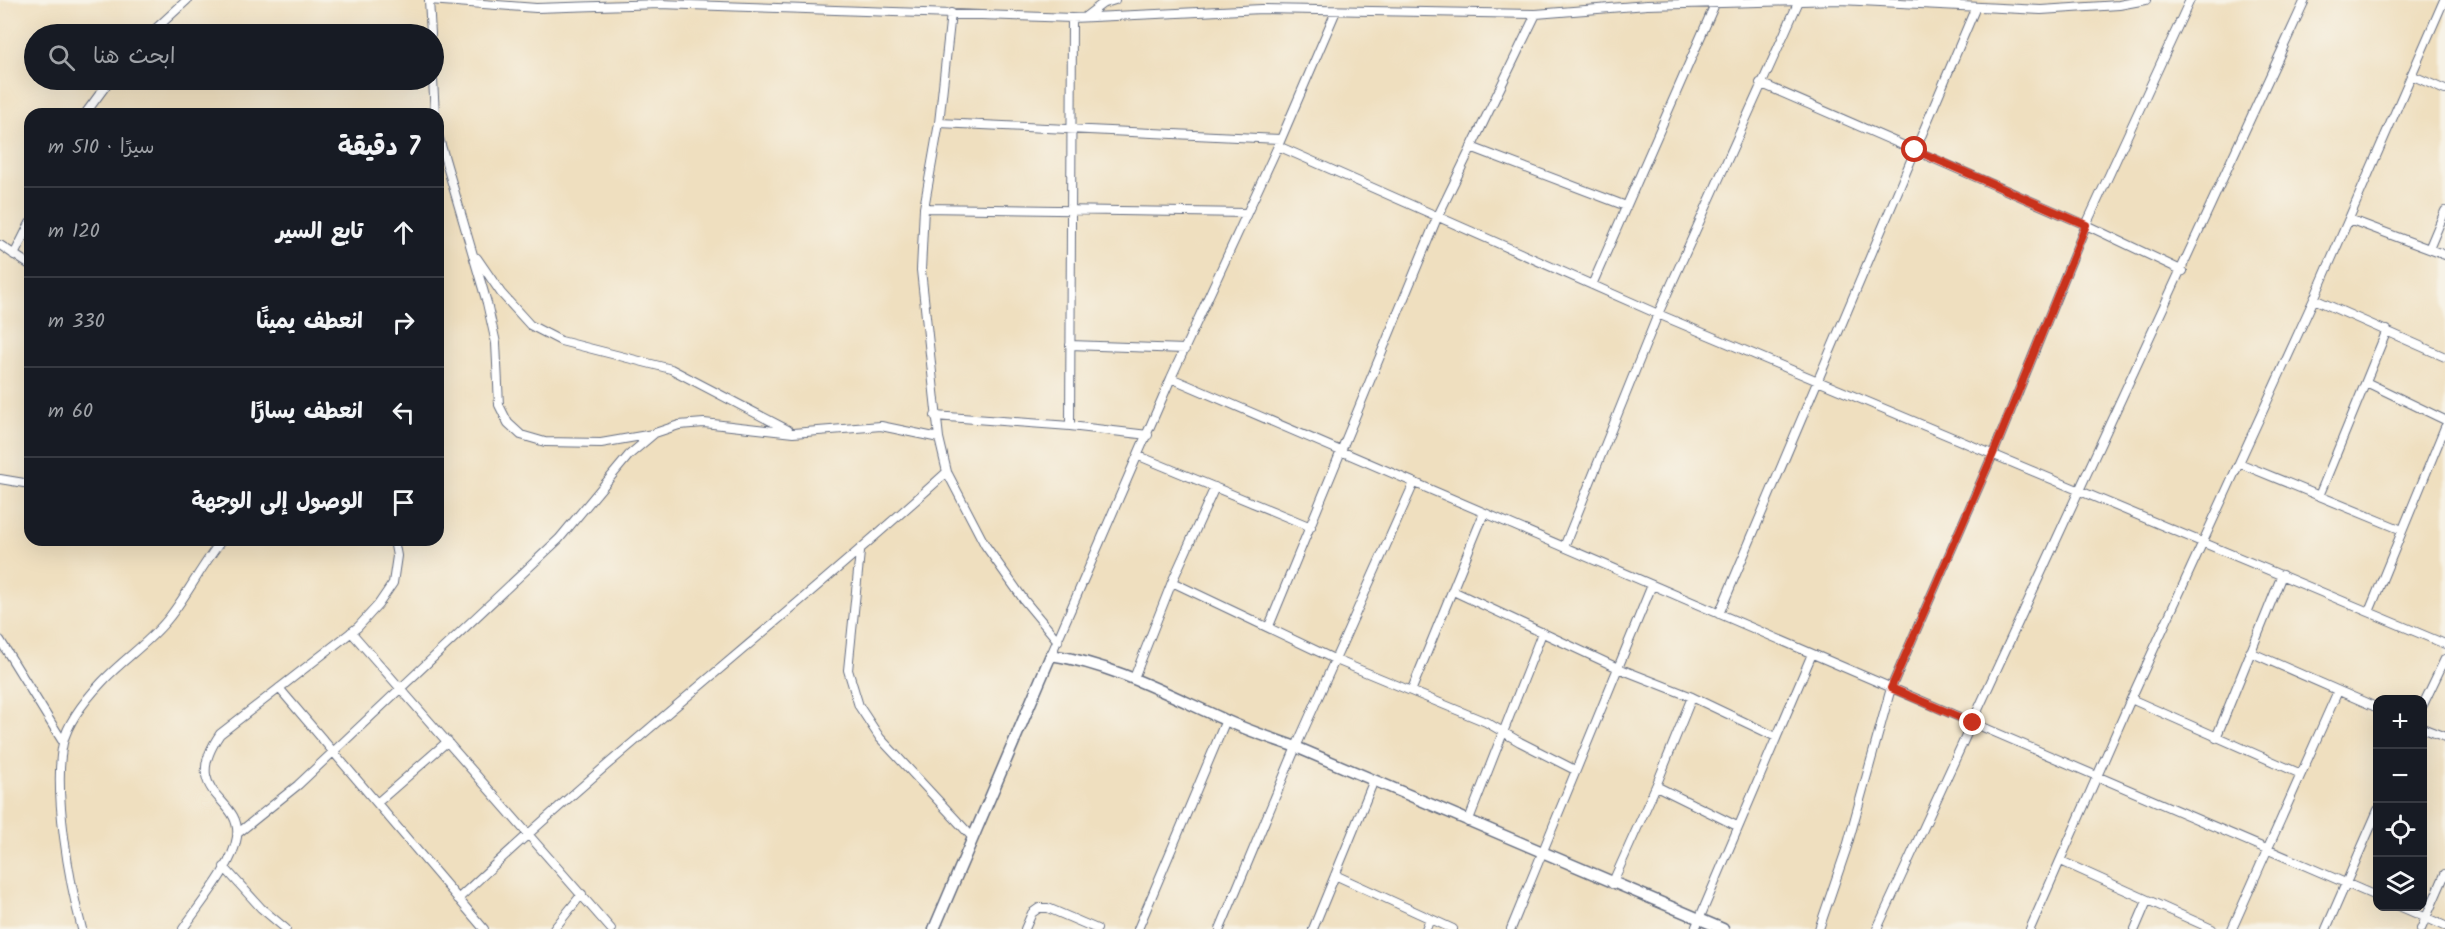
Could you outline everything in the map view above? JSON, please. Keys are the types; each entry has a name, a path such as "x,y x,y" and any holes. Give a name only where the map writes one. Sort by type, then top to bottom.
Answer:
{"street":[{"path":"161,24 187,0"},
{"path":"430,24 429,0 545,8 660,4 1072,18 1262,9 1536,14 1647,5 1840,0 1976,9 2041,10 2119,5 2146,0"},
{"path":"1085,17 1102,4 1115,0"},
{"path":"1819,929 1847,847 1891,688 1993,454 2086,225 2190,0"},
{"path":"1877,929 2079,489 2183,271 2305,0"},
{"path":"2030,929 2131,699 2314,299 2444,0"},
{"path":"1564,547 1658,314 1760,83 1799,1"},
{"path":"1592,285 1715,4"},
{"path":"1719,614 1976,9"},
{"path":"934,929 1171,378 1279,143 1336,11"},
{"path":"951,13 939,123 924,208 921,270 935,416 947,472 985,545 1024,600 1058,641"},
{"path":"1269,626 1437,218 1536,14"},
{"path":"1070,426 1072,18"},
{"path":"2410,75 2445,90"},
{"path":"1760,83 2086,225 2183,271"},
{"path":"89,108 103,90"},
{"path":"434,90 435,108"},
{"path":"939,123 1279,143 1437,218 1658,314 2445,644"},
{"path":"1471,147 1626,207"},
{"path":"444,155 473,252 496,343 499,405 508,423 521,435 545,442 601,443 655,434 679,425 704,423 793,433 881,426 939,438"},
{"path":"924,208 1247,213"},
{"path":"2429,249 2445,211"},
{"path":"2349,219 2445,255"},
{"path":"14,255 24,235"},
{"path":"0,245 24,261"},
{"path":"473,252 501,293 530,325 561,340 671,369 793,433"},
{"path":"2314,299 2445,357"},
{"path":"2319,496 2387,330"},
{"path":"1070,345 1185,349"},
{"path":"1171,378 2373,895"},
{"path":"2366,382 2445,420"},
{"path":"935,416 1070,426 1148,435"},
{"path":"2369,612 2445,427"},
{"path":"237,834 298,785 559,539 629,455 655,434"},
{"path":"1138,456 1311,527"},
{"path":"2239,463 2402,530"},
{"path":"458,899 528,832 860,552 947,472"},
{"path":"0,479 24,483"},
{"path":"1220,929 1296,747 1414,483"},
{"path":"1134,678 1172,582 1215,487"},
{"path":"1412,689 1484,513"},
{"path":"82,929 63,828 61,767 63,742 74,717 102,682 167,620 217,546"},
{"path":"183,929 224,867 234,849 237,834 232,818 206,782 205,767 209,750 220,734 351,632 378,605 393,583 398,556 396,546"},
{"path":"860,552 848,669 858,706 880,738 973,838"},
{"path":"2216,738 2282,575"},
{"path":"1172,582 1269,626 1336,660 1412,689 1486,722 1575,770"},
{"path":"1510,929 1652,585"},
{"path":"1453,591 1618,668 1692,697 1776,737"},
{"path":"351,632 611,929"},
{"path":"1468,822 1542,633"},
{"path":"0,640 63,742"},
{"path":"2250,652 2373,706"},
{"path":"1697,924 1812,654"},
{"path":"1051,655 1079,660 1134,678 1226,720 1296,747 1542,852 1697,924 1723,929"},
{"path":"2427,697 2445,659"},
{"path":"279,688 484,929"},
{"path":"2232,929 2338,691"},
{"path":"1612,884 1656,786 1692,697"},
{"path":"2131,699 2301,774"},
{"path":"1138,929 1226,720"},
{"path":"2427,730 2445,737"},
{"path":"377,803 448,741"},
{"path":"1313,929 1374,780"},
{"path":"1656,786 1737,826"},
{"path":"2326,929 2373,821"},
{"path":"2061,861 2212,929"},
{"path":"224,867 261,908 286,929"},
{"path":"2421,929 2445,874"},
{"path":"1335,875 1453,929"},
{"path":"554,929 582,894"},
{"path":"2135,929 2147,901"},
{"path":"1025,929 1032,913 1039,908 1048,908 1097,929"},
{"path":"2410,911 2445,926"},
{"path":"1426,929 1430,919"}],"route":[{"path":"1915,150 2086,225 1993,454 1891,688 1973,723"}]}
